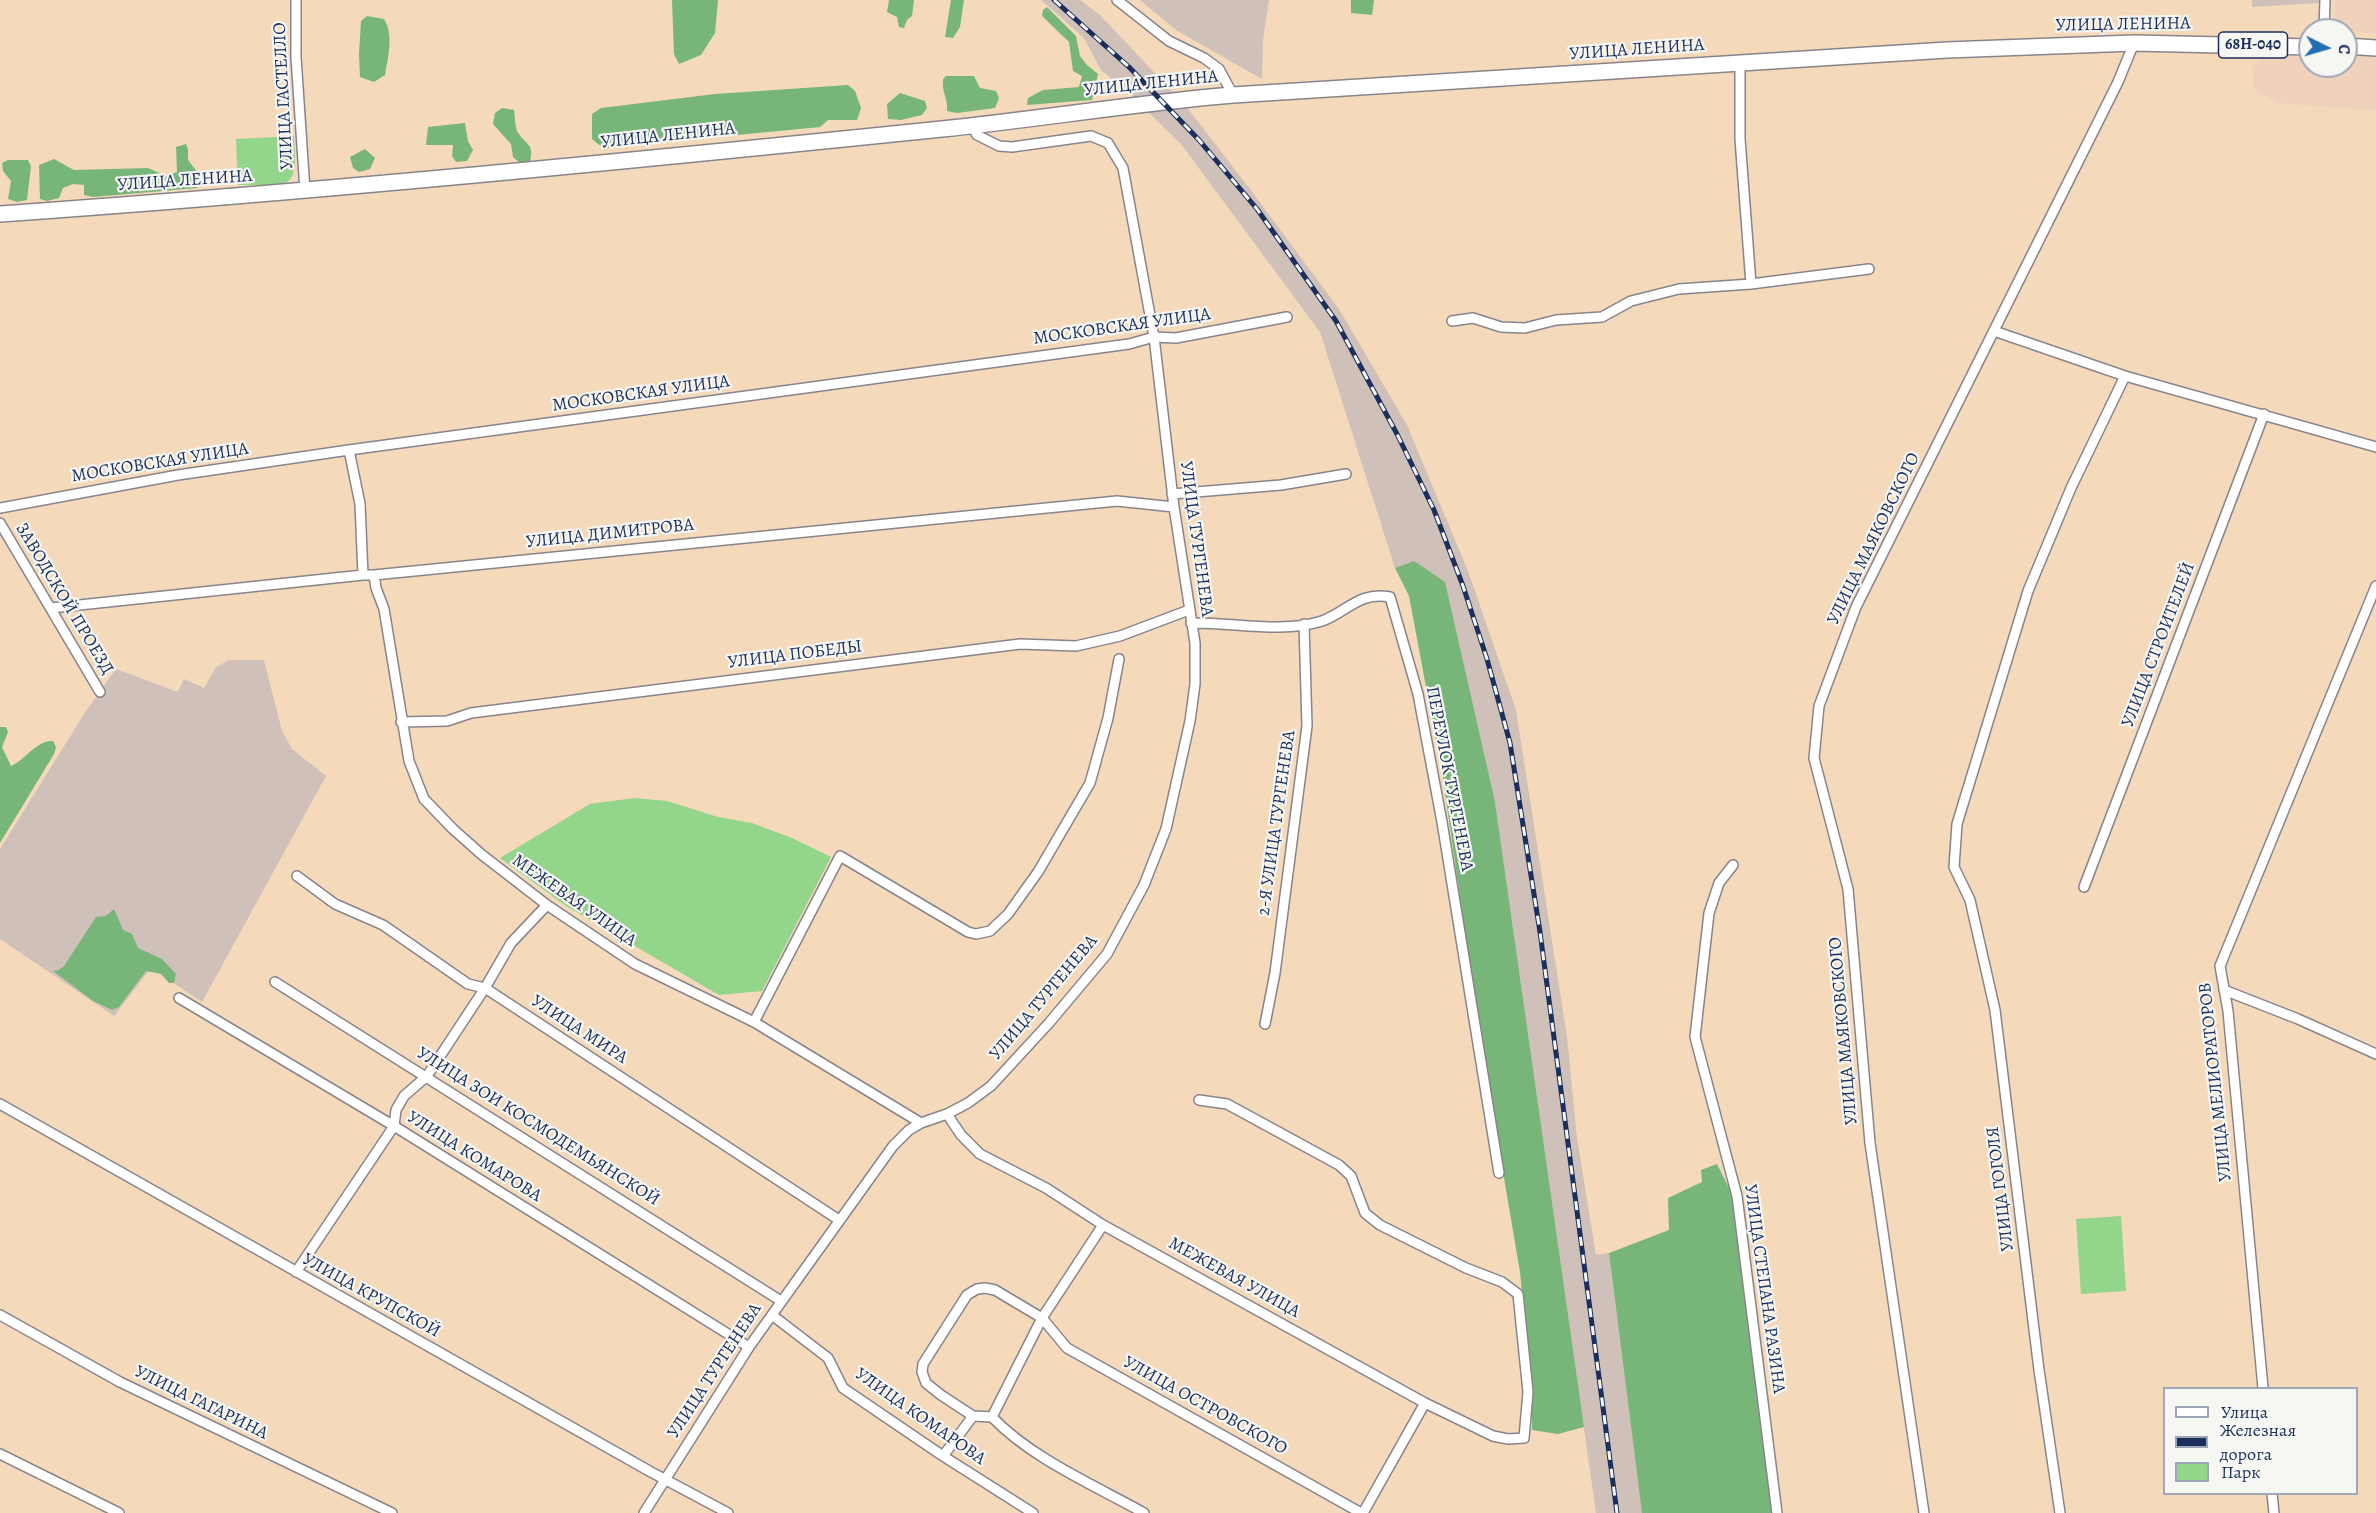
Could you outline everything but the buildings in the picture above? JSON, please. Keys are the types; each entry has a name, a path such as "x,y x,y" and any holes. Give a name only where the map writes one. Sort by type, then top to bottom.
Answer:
{"main road":[{"name":"УЛИЦА ЛЕНИНА","path":"0,214 305,191 972,125 1162,101 1233,95 1947,50 2133,43 2298,47"},
{"path":"2358,47 2376,48"}],"street":[{"name":"УЛИЦА ГАСТЕЛЛО","path":"296,0 296,57 305,191"},
{"path":"1117,0 1169,41 1204,58 1219,69 1233,95"},
{"path":"2324,18 2325,0"},
{"name":"УЛИЦА МАЯКОВСКОГО","path":"1923,1513 1870,1143 1848,889 1814,758 1819,706 1856,607 2118,82 2133,43"},
{"path":"1740,64 1740,139 1751,284"},
{"name":"УЛИЦА ТУРГЕНЕВА","path":"644,1513 664,1478 749,1347 893,1146 909,1130 968,1103 991,1086 1050,1023 1107,954 1144,885 1166,829 1190,721 1196,662 1172,494 1154,337 1122,168 1108,143 1091,136 1012,147 999,146 977,135 972,125"},
{"path":"1452,321 1473,318 1501,327 1525,328 1556,320 1602,317 1631,301 1678,289 1751,284 1869,269"},
{"name":"МОСКОВСКАЯ УЛИЦА","path":"0,508 178,475 1129,344 1154,337 1176,338 1287,317"},
{"path":"1994,331 2125,376 2376,447"},
{"name":"УЛИЦА ГОГОЛЯ","path":"2060,1513 1995,1010 1970,900 1954,867 1957,824 2028,591 2071,488 2125,376"},
{"name":"УЛИЦА СТРОИТЕЛЕЙ","path":"2084,887 2264,414"},
{"path":"349,450 360,504 363,575"},
{"path":"1172,494 1281,485 1346,474"},
{"name":"УЛИЦА ДИМИТРОВА","path":"51,609 363,575 374,576 1117,501 1174,507"},
{"name":"ЗАВОДСКОЙ ПРОЕЗД","path":"0,523 100,692"},
{"name":"МЕЖЕВАЯ УЛИЦА","path":"374,576 384,609 401,722 410,761 424,799 481,854 547,905 635,964 754,1022 921,1123"},
{"name":"УЛИЦА МЕЛИОРАТОРОВ","path":"2263,1387 2220,966 2376,586"},
{"name":"ПЕРЕУЛОК ТУРГЕНЕВА","path":"1191,623 1255,627 1304,624 1336,614 1349,604 1362,599 1381,595 1390,597 1420,705 1442,822 1499,1173"},
{"name":"УЛИЦА ПОБЕДЫ","path":"401,722 447,721 471,713 1020,644 1076,646 1120,636 1189,610"},
{"name":"2-Я УЛИЦА ТУРГЕНЕВА","path":"1265,1024 1275,973 1307,726 1304,624"},
{"path":"754,1022 840,856 968,932 975,934 990,931 1008,914 1038,872 1090,783 1108,718 1119,659"},
{"name":"УЛИЦА СТЕПАНА РАЗИНА","path":"1733,865 1719,883 1709,913 1695,1037 1737,1196 1777,1513"},
{"name":"УЛИЦА МИРА","path":"297,876 335,904 383,925 468,984 485,988 839,1220"},
{"path":"296,1272 394,1126 396,1110 404,1096 427,1076 512,943 547,905"},
{"name":"УЛИЦА ЗОИ КОСМОДЕМЬЯНСКОЙ","path":"276,982 781,1301"},
{"path":"2224,990 2376,1053"},
{"name":"УЛИЦА КОМАРОВА","path":"179,998 394,1126 749,1347"},
{"name":"МЕЖЕВАЯ УЛИЦА","path":"947,1114 961,1135 980,1154 1046,1188 1103,1225 1425,1403 1493,1436 1524,1438 1528,1392 1518,1294 1502,1282 1466,1268 1380,1225 1365,1213 1351,1176 1338,1165 1227,1104 1199,1100"},
{"name":"УЛИЦА КРУПСКОЙ","path":"0,1104 728,1513"},
{"path":"992,1417 1042,1318 1103,1225"},
{"name":"УЛИЦА ОСТРОВСКОГО","path":"973,1416 926,1383 922,1372 923,1364 967,1296 977,1289 985,1288 994,1290 1042,1318 1067,1347 1362,1513"},
{"name":"УЛИЦА ГАГАРИНА","path":"0,1315 120,1382 392,1513"},
{"name":"УЛИЦА КОМАРОВА","path":"772,1315 828,1358 843,1388 943,1456 1033,1513"},
{"path":"1362,1513 1425,1403"},
{"path":"943,1456 973,1416 992,1417 1004,1429 1054,1463 1144,1513"},
{"path":"0,1454 118,1513"},
{"path":"2272,1495 2274,1513"}],"shaded area":[{"path":"1041,0 1080,0 1099,14 1185,105 1250,189 1339,309 1407,425 1468,571 1516,710 1567,1037 1577,1138 1596,1255 1609,1253 1642,1513 1596,1513 1495,802 1414,561 1395,568 1320,332 1181,144 1129,93 1101,70 1084,38"},
{"path":"1140,0 1269,0 1263,40 1262,79 1176,30"},
{"path":"2252,0 2319,0 2319,3 2252,7"},
{"path":"2335,0 2376,0 2376,34 2358,32 2358,18 2336,18"},
{"path":"2272,55 2298,55 2298,78 2358,78 2358,56 2376,57 2376,111 2279,103 2254,90 2252,65"},
{"path":"229,660 264,660 282,731 292,749 326,776 202,1002 151,968 114,1016 0,939 0,849 84,714 116,669 178,692 184,679 204,688 216,667"}],"green space":[{"path":"672,0 718,0 715,33 701,55 679,64 674,54"},
{"path":"889,0 914,0 912,16 907,20 904,28 899,27 897,17 887,12"},
{"path":"951,0 964,0 960,27 953,38 945,37"},
{"path":"1351,0 1374,0 1372,15 1351,13"},
{"path":"1047,7 1076,36 1080,56 1098,74 1092,100 1027,105 1028,98 1043,90 1079,87 1082,76 1073,71 1069,42 1042,16 1043,10"},
{"path":"367,16 384,19 389,32 385,75 374,82 360,77 361,21"},
{"path":"946,76 974,76 980,88 996,91 999,98 995,108 957,113 947,111 943,84"},
{"path":"848,85 855,91 861,108 857,120 828,120 820,127 603,148 592,139 592,114 601,108 715,94"},
{"path":"900,93 925,101 927,108 922,115 901,120 888,119 887,104"},
{"path":"502,108 514,110 517,131 530,147 530,161 520,163 513,157 511,144 493,124 495,113"},
{"path":"465,123 468,141 473,150 467,161 456,162 452,156 453,145 426,145 428,127"},
{"path":"294,136 294,168 292,177 287,182 269,185 238,185 236,139"},
{"path":"186,144 188,160 201,177 197,188 93,197 84,195 84,185 73,184 63,188 59,198 47,201 40,199 39,165 54,159 74,170 148,168 166,176 177,172 176,147"},
{"path":"365,149 375,158 370,169 359,172 353,168 350,157"},
{"path":"8,160 28,160 31,166 27,200 17,202 8,199 11,181 3,171 2,163"},
{"path":"1414,561 1445,582 1495,802 1584,1427 1558,1434 1532,1430 1532,1390 1520,1272 1482,1049 1442,772 1409,596 1395,568"},
{"path":"0,727 6,727 8,732 2,747 11,766 42,744 53,741 56,747 0,843"},
{"path":"634,798 667,801 718,817 752,823 792,838 831,857 762,991 719,995 566,906 500,858 590,804"},
{"path":"114,909 123,930 132,934 138,948 162,959 176,974 174,983 169,983 161,974 146,971 119,1007 112,1010 93,1001 53,971 64,966 96,917 106,916"},
{"path":"1717,1164 1731,1192 1773,1513 1642,1513 1609,1253 1669,1230 1668,1198 1702,1182 1701,1170"},
{"path":"2121,1216 2126,1291 2081,1294 2076,1219"}],"railway":[{"path":"1054,0 1129,67 1199,140 1257,209 1336,321 1397,434 1434,510 1463,586 1487,659 1510,743 1540,932 1617,1513"}]}
